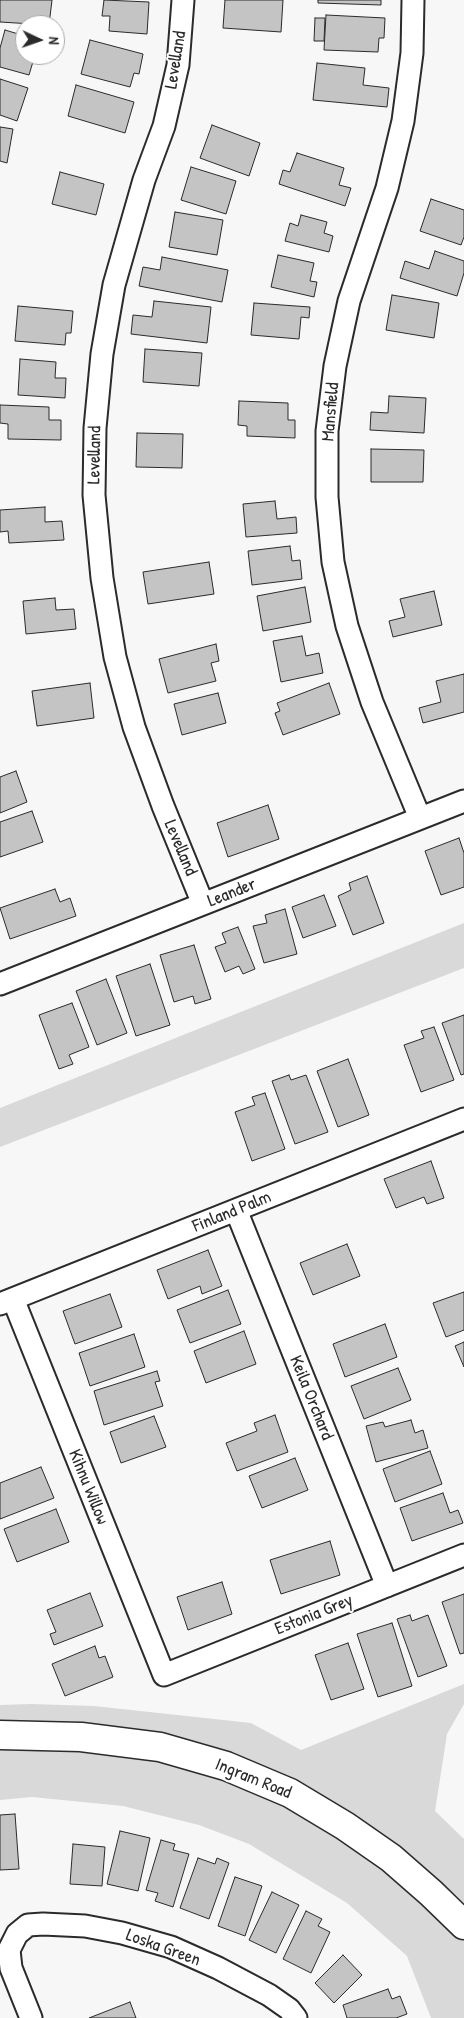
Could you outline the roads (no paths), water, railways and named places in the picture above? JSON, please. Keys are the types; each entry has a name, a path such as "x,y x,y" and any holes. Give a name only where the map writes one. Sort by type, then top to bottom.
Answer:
{"street":[{"name":"Levelland","path":"183,0 178,65 164,126 144,180 114,285 102,354 95,428 94,495 102,578 115,657 134,727 162,806 204,904"},
{"name":"Mansfield","path":"413,0 412,53 403,121 387,188 349,301 335,366 327,431 327,496 333,562 347,626 372,702 420,818"},
{"name":"Leander","path":"0,984 464,801"},
{"name":"Finland Palm","path":"6,1302 236,1210 462,1125"},
{"name":"Keila Orchard","path":"236,1210 387,1586"},
{"name":"Kihnu Willow","path":"6,1302 164,1675"},
{"name":"Estonia Grey","path":"164,1675 464,1555"},
{"name":"Ingram Road","path":"0,1735 81,1736 160,1747 226,1766 290,1792 345,1826 391,1858 431,1893 464,1926"},
{"name":"Loska Green","path":"31,2018 11,1968 10,1950 17,1934 28,1925 43,1924 85,1926 122,1933 163,1945 218,1968 290,2009 296,2018"}]}
